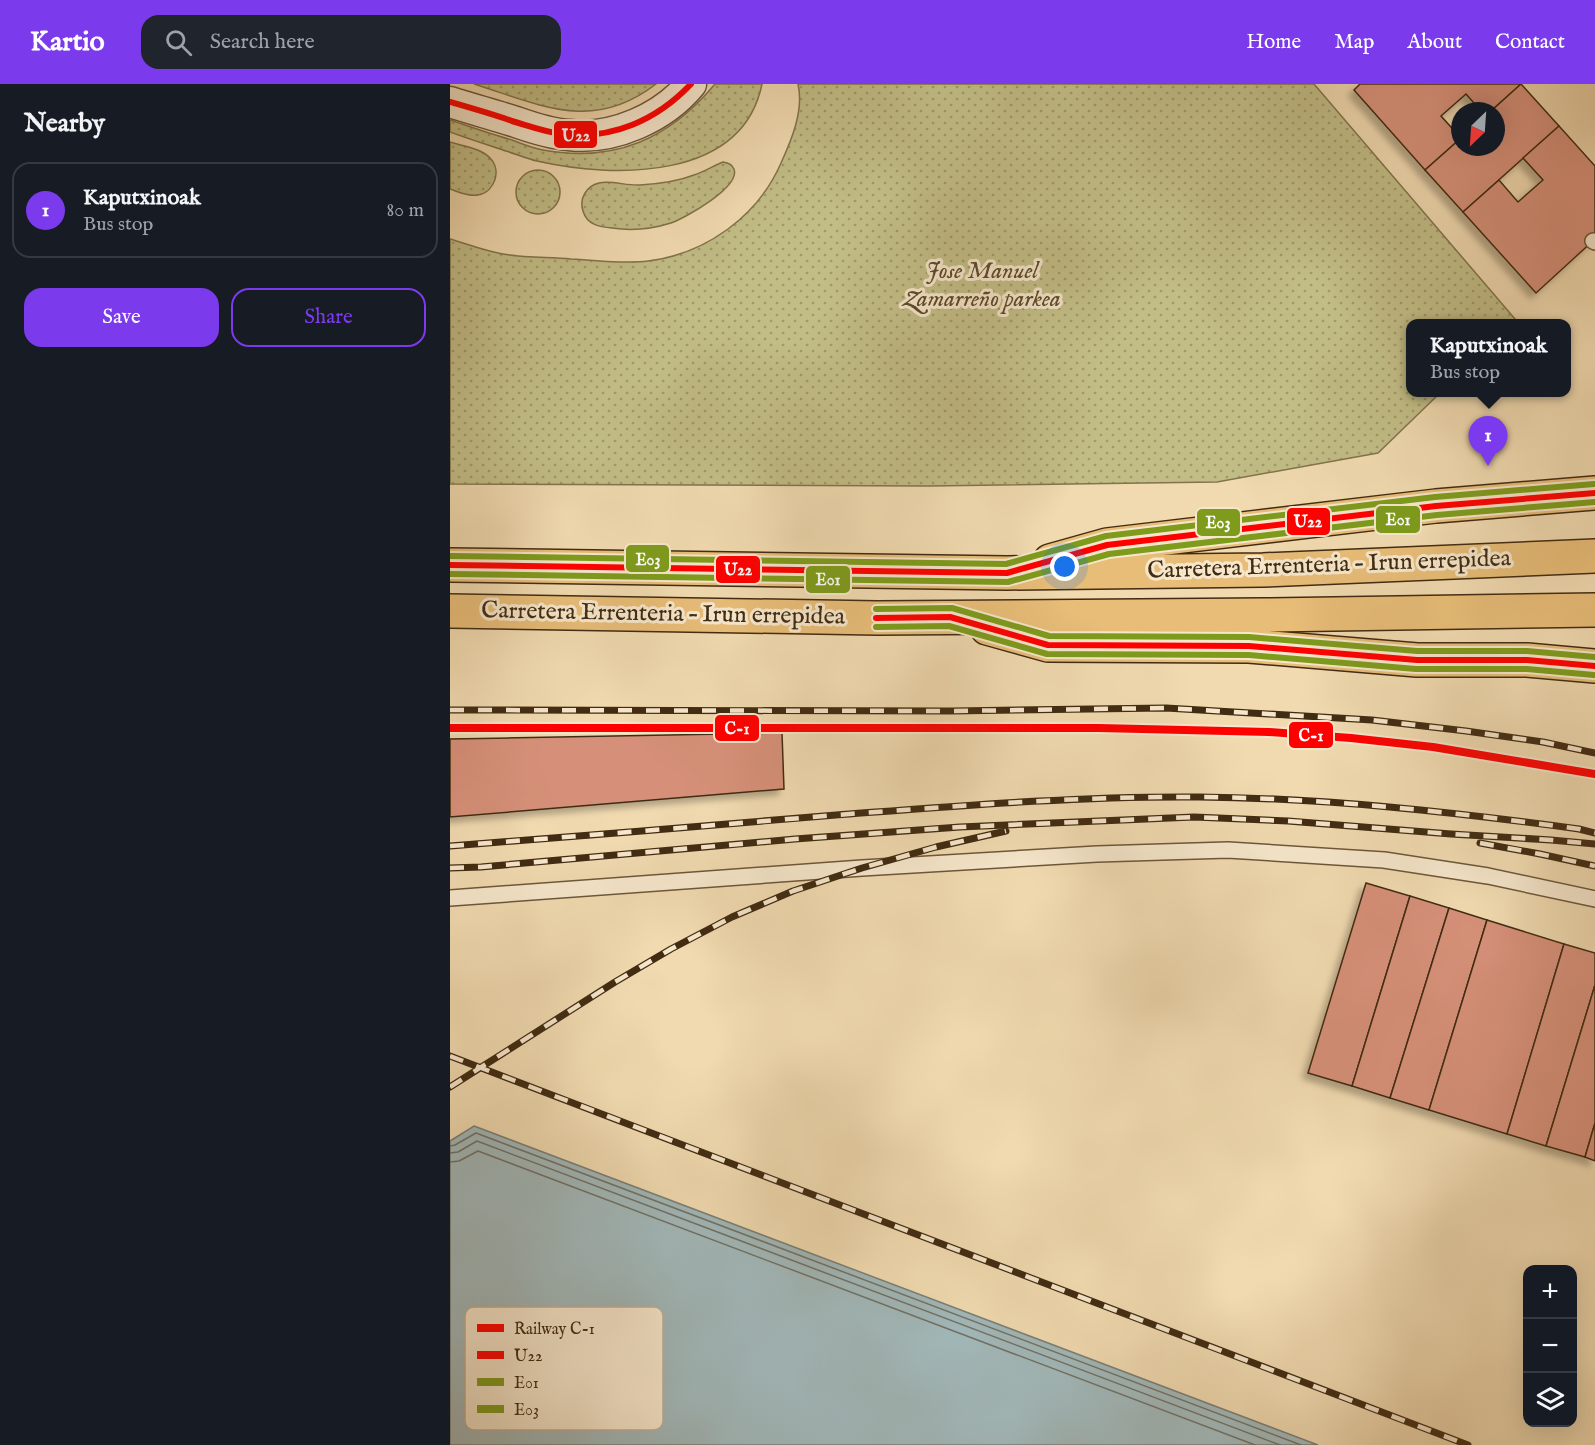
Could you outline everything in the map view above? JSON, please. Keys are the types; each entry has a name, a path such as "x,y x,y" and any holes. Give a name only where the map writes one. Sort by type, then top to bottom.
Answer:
{"main road":[{"path":"1007,573 1107,545 1436,506 1595,494"},
{"name":"Carretera Errenteria – Irun errepidea","path":"450,565 1007,573 1263,570 1595,556"},
{"name":"Carretera Errenteria – Irun errepidea","path":"450,611 950,618 1595,610"},
{"path":"950,618 1048,645 1249,646 1417,660 1527,660 1595,666"}],"street":[{"path":"450,102 544,131 570,135 596,135 621,130 644,120 666,107 691,84"}],"lane":[{"path":"450,898 874,867 1097,854 1228,850 1384,860 1488,876 1595,899"}],"green space":[{"path":"474,84 656,84 633,99 610,108 588,111 544,106"},
{"path":"715,84 762,84 750,116 729,140 702,156 670,166 636,170 567,167 529,159 450,132 450,120 543,150 594,153 617,149 639,142 679,119"},
{"name":"Jose Manuel Zamarreño parkea","path":"798,84 1314,84 1515,319 1406,319 1406,397 1436,397 1378,453 1217,482 928,486 450,484 450,239 511,255 609,262 648,261 690,250 728,229 759,200 771,182 793,134 798,114"},
{"path":"450,142 477,150 490,158 496,168 496,174 489,190 475,195 450,189"},
{"path":"723,162 730,164 734,169 734,176 729,184 710,201 671,223 642,229 607,228 591,222 583,211 583,198 587,190 594,185 604,182 635,185 667,182 698,174"},
{"path":"538,170 553,177 560,192 553,207 538,214 523,207 516,192 523,177"}],"water":[{"path":"474,1126 1318,1445 450,1445 450,1141"}],"building":[{"path":"1360,84 1521,84 1501,102 1473,102 1466,94 1457,102 1451,102 1451,107 1441,116 1451,127 1451,147 1425,170 1354,90"},
{"path":"1521,84 1559,126 1463,212 1425,170 1451,147 1451,156 1505,156 1505,102 1501,102"},
{"path":"1559,126 1595,166 1595,239 1536,293 1463,212 1499,180 1518,202 1543,180 1523,158"},
{"path":"782,733 784,789 450,817 450,739"},
{"path":"1366,883 1410,896 1352,1086 1308,1073"},
{"path":"1410,896 1449,908 1390,1098 1352,1086"},
{"path":"1449,908 1487,920 1429,1110 1390,1098"},
{"path":"1487,920 1564,944 1507,1134 1429,1110"},
{"path":"1564,944 1595,953 1595,985 1546,1146 1507,1134"},
{"path":"1595,985 1595,1123 1585,1157 1546,1146"},
{"path":"1595,1123 1595,1161 1585,1157"}],"railway":[{"path":"450,710 952,711 1166,708 1372,720 1543,742 1595,753"},
{"path":"450,846 972,805 1153,797 1247,798 1342,803 1484,817 1595,833"},
{"path":"450,868 960,827 1194,817 1288,821 1595,844"},
{"path":"450,1087 615,982 732,917 793,891 862,868 936,847 1006,831"},
{"path":"1480,843 1595,866"},
{"path":"450,1056 1468,1445"}],"rail line":[{"name":"C-1","path":"450,728 1099,728 1269,732 1433,747 1595,774"}],"transit line":[{"name":"U22","path":"450,102 549,132 598,134 632,125 648,117 664,108 691,84"},
{"name":"E03","path":"450,556 1006,564 1106,536 1435,497 1594,484"},
{"name":"U22","path":"450,565 1007,573 1107,545 1436,506 1595,493"},
{"name":"E01","path":"450,574 1008,582 1109,554 1437,515 1595,502"},
{"name":"E03","path":"876,609 952,608 1049,636 1249,637 1417,651 1527,651 1595,657"},
{"name":"U22","path":"876,618 950,617 1048,645 1249,646 1417,660 1527,660 1595,666"},
{"name":"E01","path":"876,627 949,626 1047,654 1249,655 1416,669 1527,669 1594,675"}],"place":[{"name":"Kaputxinoak","path":"1488,466"}]}
